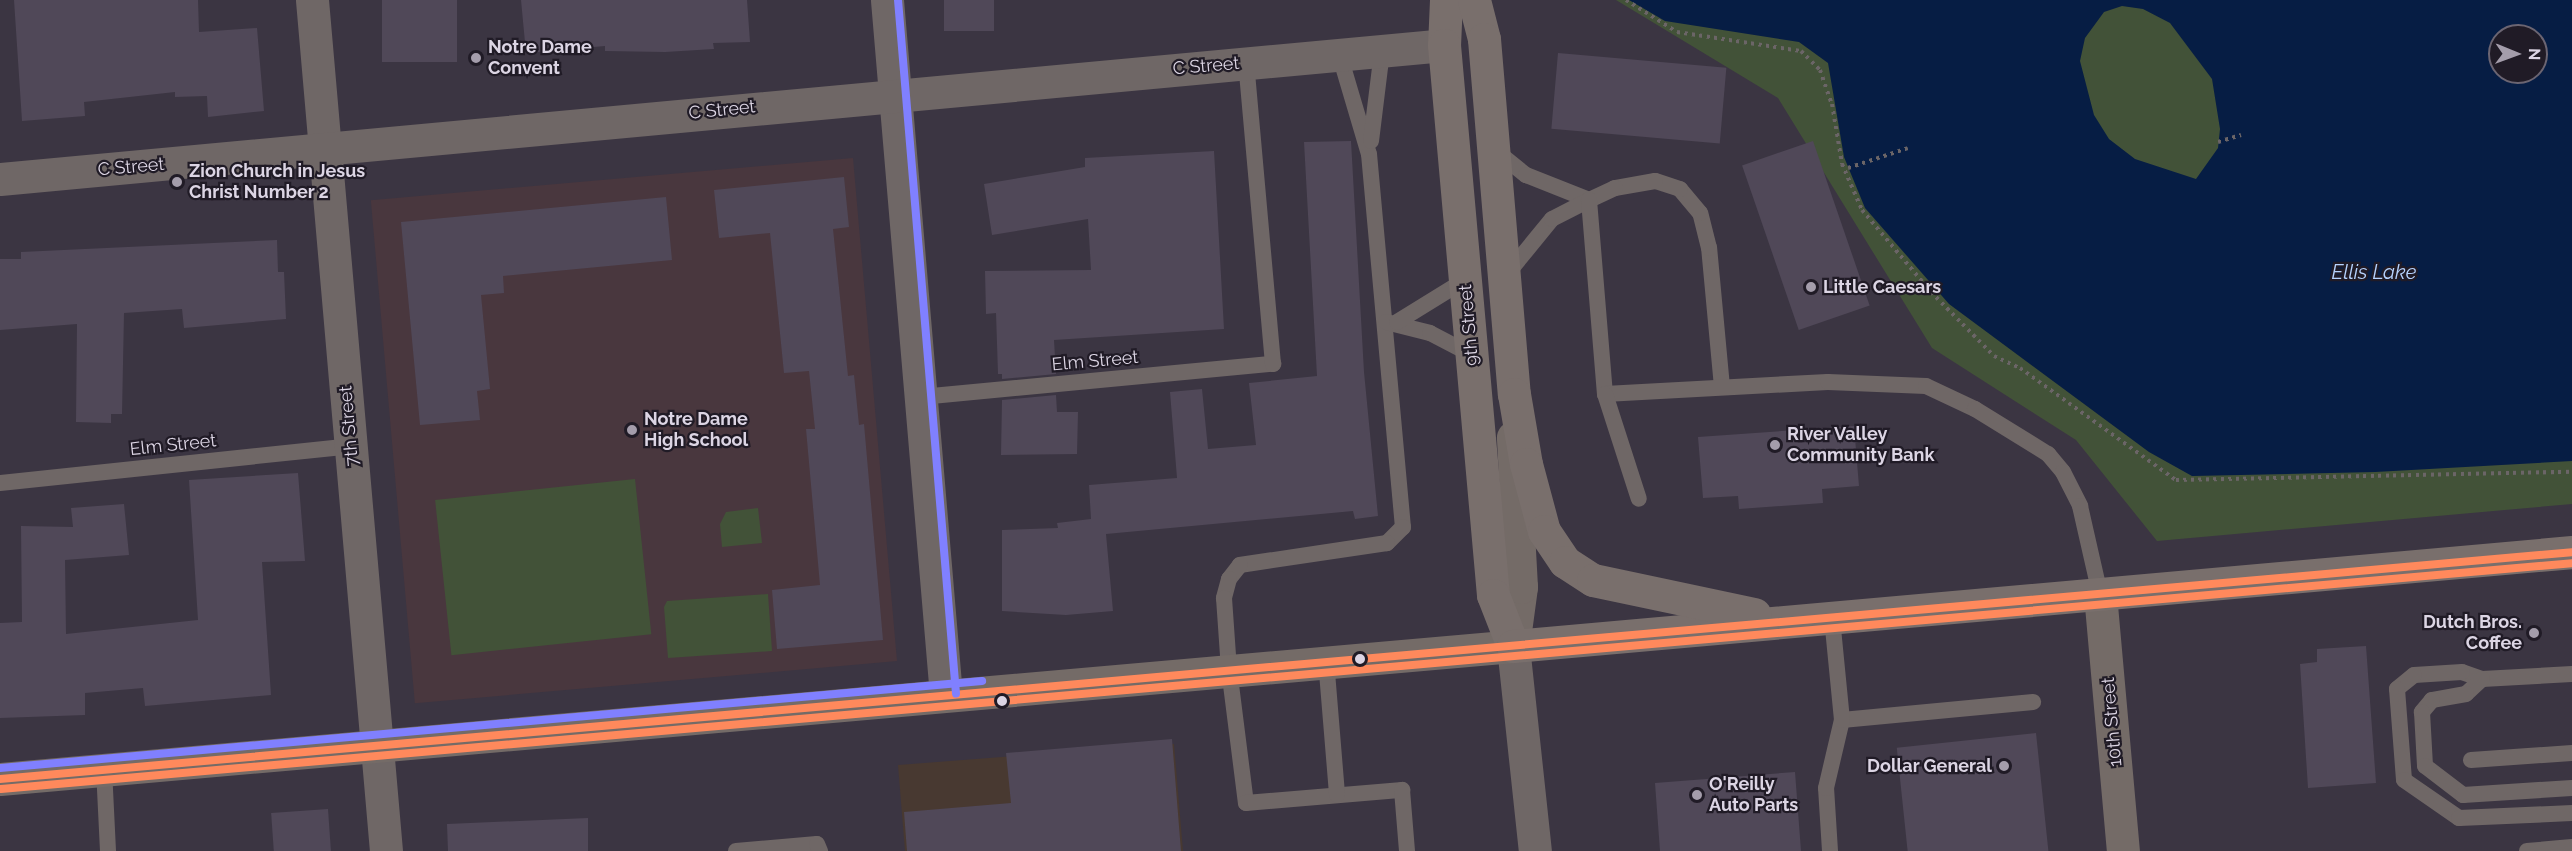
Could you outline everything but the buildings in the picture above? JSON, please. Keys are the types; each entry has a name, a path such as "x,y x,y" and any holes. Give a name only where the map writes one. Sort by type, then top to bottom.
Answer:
{"highway":[{"name":"9th Street","path":"1446,0 1444,45 1493,595 1513,646"},
{"name":"9th Street","path":"1474,0 1484,39 1514,394"},
{"path":"1514,394 1535,504 1544,531 1565,562 1593,580 1616,587 1794,622"},
{"path":"1513,646 2572,552"}],"main road":[{"name":"9th Street","path":"1513,646 1521,587 1512,461 1514,394"},
{"name":"10th Street","path":"2100,594 2123,851"},
{"path":"0,779 1326,660 1513,646"}],"street":[{"name":"7th Street","path":"312,0 386,851"},
{"path":"886,0 946,695"},
{"name":"C Street","path":"0,179 895,93 1444,45"},
{"name":"9th Street","path":"1513,646 1535,851"}],"lane":[{"path":"1369,154 1382,51"},
{"path":"1339,53 1369,154 1391,322 1403,528 1387,543 1240,565 1229,579 1224,598 1229,669 1246,803 1402,790 1407,851"},
{"name":"Elm Street","path":"921,397 1273,364 1246,63"},
{"path":"1493,149 1526,175 1588,200"},
{"path":"1504,278 1552,219 1588,200 1615,188 1655,181 1680,189 1700,213 1710,248 1722,387"},
{"path":"1588,200 1605,394 1639,499"},
{"path":"1391,322 1465,280"},
{"path":"1391,322 1472,355"},
{"path":"1605,394 1828,382 1926,386 1975,409 2042,449 2063,472 2080,506 2100,594"},
{"name":"Elm Street","path":"0,483 350,446"},
{"path":"1830,851 1826,788 1842,720 1832,618"},
{"path":"1326,660 1337,795"},
{"path":"2572,674 2482,679 2462,672 2414,675 2397,689 2404,780 2459,818 2572,813"},
{"path":"2482,679 2466,694 2432,700 2422,712 2425,766 2463,795 2572,788"},
{"path":"1842,720 2032,702"},
{"path":"2471,760 2572,753"},
{"path":"104,769 108,851"},
{"path":"736,851 817,843 820,851"},
{"path":"2526,851 2572,847"}],"path":[{"path":"1626,0 1677,32 1801,51 1820,70 1832,104 1842,164 1862,210 1931,292 1994,356 2020,368 2176,480 2572,472"},
{"path":"2218,142 2241,135"},
{"path":"1848,168 1908,147"}],"shaded area":[{"name":"Notre Dame High School","path":"853,158 897,661 415,703 371,200"},
{"path":"1174,744 1183,851 905,851 898,765"}],"green space":[{"name":"Ellis Lake","path":"1616,0 2572,0 2572,504 2157,541 2076,440 1932,348 1778,98"},
{"path":"635,479 651,634 451,655 435,500"},
{"path":"758,508 762,543 722,547 720,524 726,512"},
{"path":"768,594 772,651 668,658 664,607 667,601"}],"water":[{"name":"Ellis Lake","path":"1629,0 2572,0 2572,461 2375,472 2192,476 2149,452 1949,304 1865,208 1844,157 1828,63 1799,42 1665,21","holes":["2122,6 2143,9 2170,23 2212,79 2220,129 2218,148 2196,179 2135,159 2109,139 2094,115 2080,61 2085,38 2104,12"]}],"transit line":[{"path":"898,0 956,694"},
{"path":"0,779 2572,552"},
{"path":"1,789 2572,563"},
{"path":"0,768 982,681"}],"place":[{"name":"Notre Dame Convent","path":"476,58"},
{"name":"Zion Church in Jesus Christ Number 2","path":"177,182"},
{"name":"Little Caesars","path":"1811,287"},
{"name":"Notre Dame High School","path":"632,430"},
{"name":"River Valley Community Bank","path":"1775,445"},
{"name":"Dutch Bros. Coffee","path":"2534,633"},
{"name":"Dollar General","path":"2004,766"},
{"name":"O'Reilly Auto Parts","path":"1697,795"}]}
